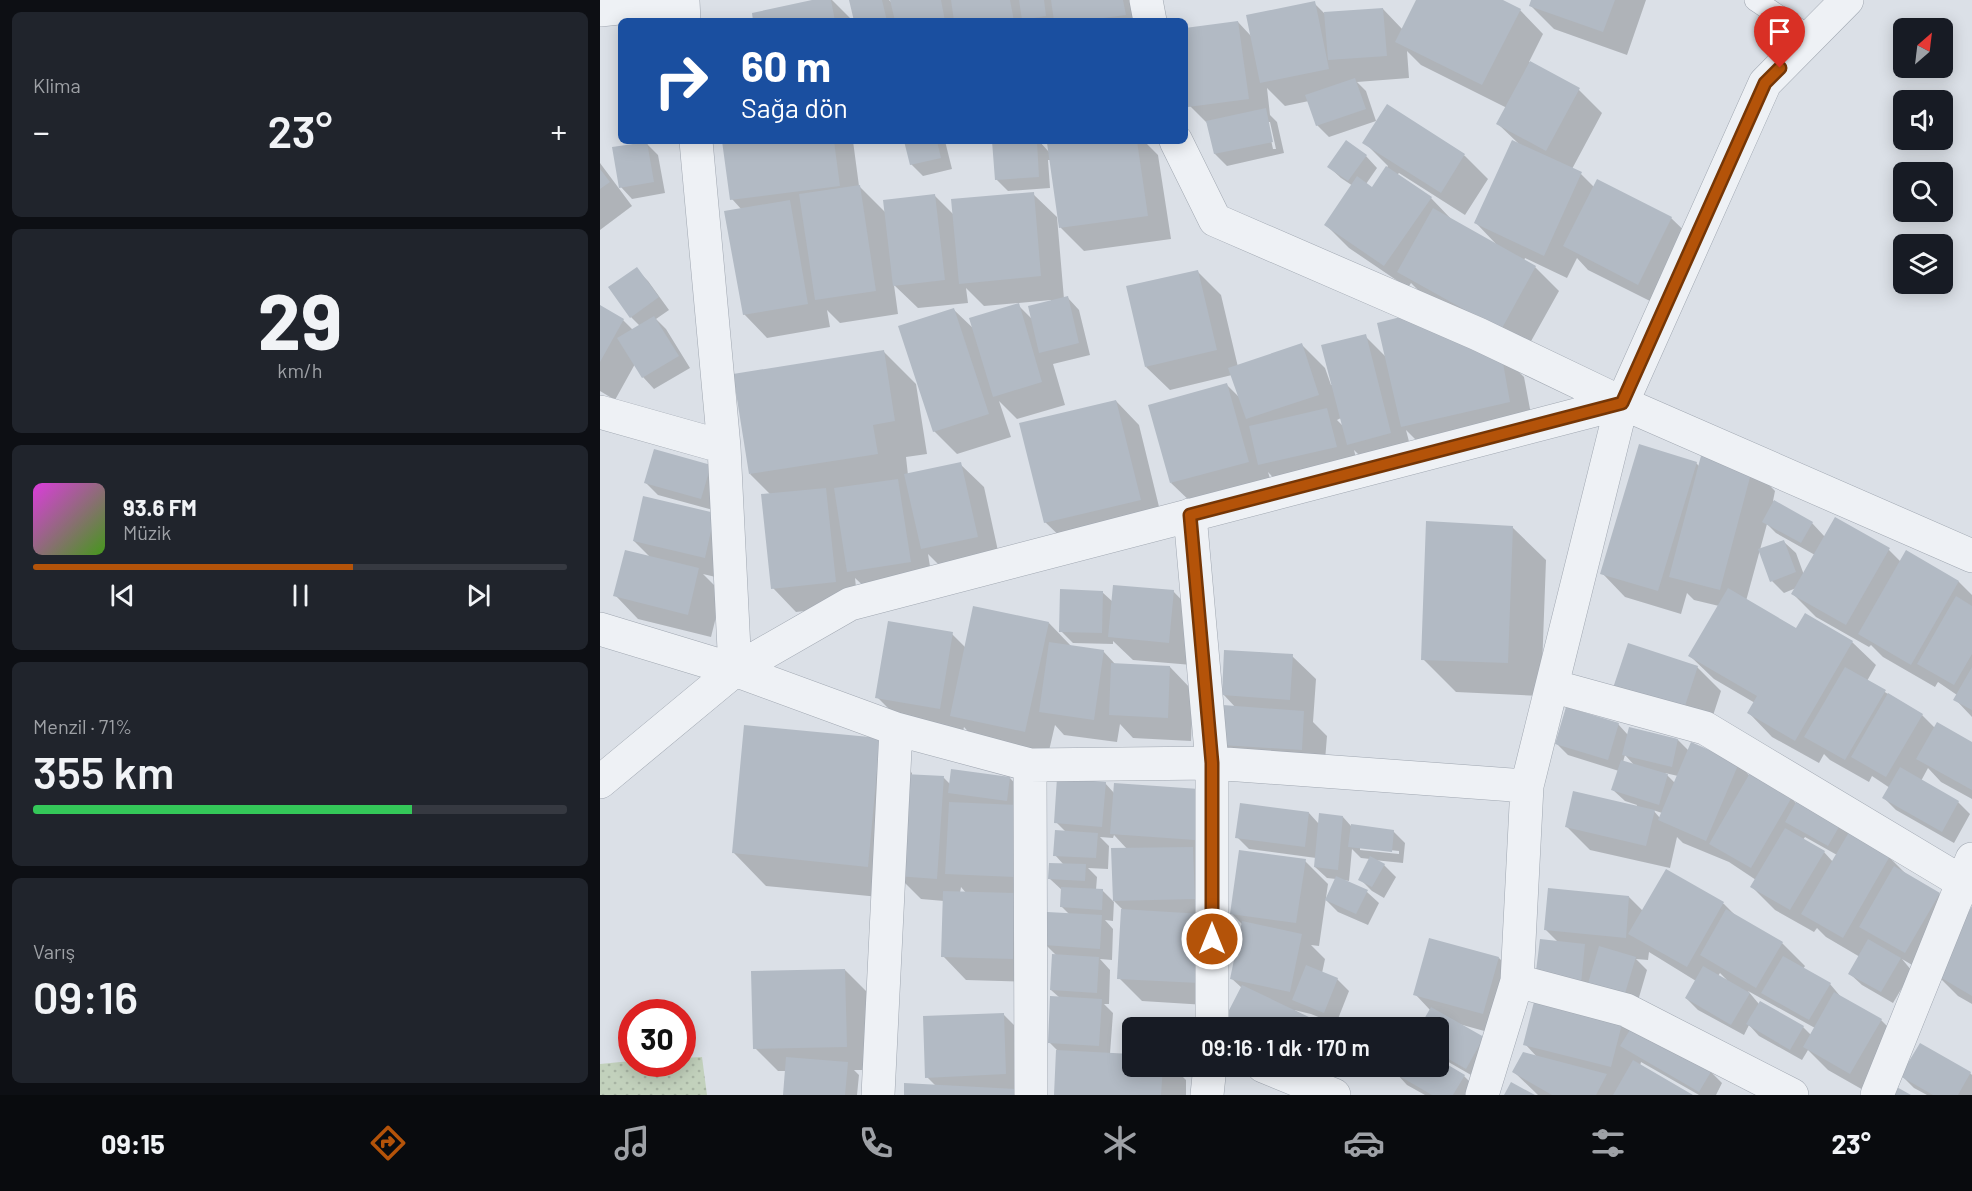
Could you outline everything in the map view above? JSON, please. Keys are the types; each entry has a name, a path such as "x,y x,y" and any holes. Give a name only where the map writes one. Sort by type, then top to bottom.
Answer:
{"street":[{"path":"600,10 684,0 684,18"},
{"path":"1146,0 1149,18"},
{"path":"1482,1095 1517,981 1527,786 1622,403 1765,83 1847,0"},
{"path":"696,144 724,447 735,670"},
{"path":"1177,144 1215,220 1478,334 1622,403 1972,556"},
{"path":"600,782 735,670 849,604 1622,403"},
{"path":"600,412 724,447"},
{"path":"1190,515 1212,763 1212,1017"},
{"path":"600,629 735,670 896,729 1030,765 1212,763 1527,786"},
{"path":"1552,686 1704,728 1968,876 1877,1095"},
{"path":"878,1095 896,729"},
{"path":"1030,765 1031,1095"},
{"path":"1517,981 1626,1010 1792,1095"},
{"path":"1207,1095 1209,1077"},
{"path":"1290,1077 1334,1095"}],"lane":[{"path":"1755,0 1810,37"}],"green space":[{"path":"696,1057 702,1057 707,1095 600,1095 600,1064 618,1062 618,1077 696,1077"}],"building":[{"path":"812,0 831,0 834,18 753,18 752,13"},
{"path":"849,0 882,0 886,18 853,18"},
{"path":"890,0 941,0 944,18 894,18"},
{"path":"951,0 1010,0 1013,18 954,18"},
{"path":"1019,0 1044,0 1046,16 1022,18"},
{"path":"1051,0 1123,0 1126,15 1104,18 1054,18"},
{"path":"1416,0 1503,0 1521,9 1482,85 1395,42"},
{"path":"1531,0 1615,0 1603,32 1529,6"},
{"path":"1315,1 1329,69 1260,83 1246,15"},
{"path":"1383,8 1387,56 1328,60 1324,12"},
{"path":"1238,21 1249,99 1188,107 1188,28"},
{"path":"1530,61 1580,88 1546,151 1496,124"},
{"path":"1355,78 1366,109 1316,126 1305,95"},
{"path":"1387,104 1465,154 1441,193 1362,143"},
{"path":"1266,108 1273,142 1214,154 1206,121"},
{"path":"1346,140 1367,155 1348,181 1327,167"},
{"path":"1512,140 1582,172 1544,256 1474,223"},
{"path":"647,144 654,182 619,188 612,147"},
{"path":"722,144 834,144 840,186 730,200"},
{"path":"905,144 938,144 941,158 910,165"},
{"path":"992,144 1037,144 1039,177 995,180"},
{"path":"1047,144 1137,144 1148,216 1059,228"},
{"path":"1386,166 1432,197 1384,266 1324,225 1357,176 1372,187"},
{"path":"600,169 610,182 600,189"},
{"path":"1597,179 1672,217 1638,285 1563,246"},
{"path":"860,185 876,291 815,300 799,194"},
{"path":"1034,192 1041,276 959,284 951,199"},
{"path":"935,194 945,280 893,286 883,200"},
{"path":"790,200 808,304 743,315 724,211"},
{"path":"1433,208 1536,266 1501,330 1397,272"},
{"path":"637,267 659,297 630,318 608,287"},
{"path":"1198,270 1217,350 1145,367 1126,286"},
{"path":"1068,296 1079,343 1039,353 1028,306"},
{"path":"1019,303 1042,382 993,397 969,318"},
{"path":"600,305 624,319 600,362"},
{"path":"954,308 989,414 933,432 898,326"},
{"path":"1424,311 1501,352 1510,402 1401,427 1377,323"},
{"path":"654,316 679,356 642,378 617,338"},
{"path":"1366,334 1391,433 1347,445 1321,345"},
{"path":"1302,343 1319,395 1246,419 1228,368"},
{"path":"884,350 895,421 873,425 878,454 749,474 733,374"},
{"path":"1227,383 1249,462 1170,483 1148,405"},
{"path":"1116,400 1141,500 1044,523 1019,423"},
{"path":"1327,408 1337,447 1258,465 1249,426"},
{"path":"1639,444 1697,462 1658,591 1600,574"},
{"path":"654,449 711,465 701,499 644,483"},
{"path":"1702,452 1753,466 1720,590 1669,577"},
{"path":"961,462 978,537 921,549 904,474"},
{"path":"898,479 911,562 847,572 834,488"},
{"path":"826,488 836,582 771,589 761,494"},
{"path":"643,496 715,513 705,558 633,541"},
{"path":"1774,500 1813,522 1801,543 1762,522"},
{"path":"1835,517 1890,548 1846,625 1791,594"},
{"path":"1426,521 1513,526 1508,663 1421,660"},
{"path":"1784,540 1796,572 1770,582 1758,549"},
{"path":"625,550 699,568 688,615 613,596"},
{"path":"1906,550 1959,581 1911,665 1858,634"},
{"path":"1113,585 1174,590 1169,643 1108,637"},
{"path":"1728,588 1796,628 1805,613 1853,641 1795,741 1747,713 1757,696 1688,656"},
{"path":"1060,589 1103,591 1102,633 1059,632"},
{"path":"1956,596 1972,606 1972,654 1954,685 1917,664"},
{"path":"973,606 1049,622 1025,732 950,716"},
{"path":"888,621 953,632 940,709 875,698"},
{"path":"1049,642 1104,650 1094,720 1039,712"},
{"path":"1628,643 1698,666 1682,715 1612,691"},
{"path":"1224,650 1293,654 1290,700 1222,695"},
{"path":"1111,663 1170,666 1168,718 1109,715"},
{"path":"1845,667 1886,690 1845,760 1804,737"},
{"path":"1972,667 1972,710 1953,700"},
{"path":"1888,693 1923,714 1886,777 1851,757"},
{"path":"1223,705 1304,711 1302,750 1221,745"},
{"path":"1566,707 1619,723 1608,760 1555,744"},
{"path":"1937,722 1972,742 1972,790 1916,759"},
{"path":"744,725 880,738 868,867 732,853"},
{"path":"1629,727 1678,739 1672,767 1622,755"},
{"path":"1691,742 1739,763 1706,841 1658,820"},
{"path":"1621,760 1668,774 1659,805 1611,790"},
{"path":"1900,767 1959,801 1942,832 1882,798"},
{"path":"951,769 1010,777 1007,801 948,793"},
{"path":"1750,773 1792,797 1751,868 1709,844"},
{"path":"904,774 944,776 937,879 896,876"},
{"path":"1057,778 1106,782 1102,827 1054,823"},
{"path":"1114,783 1199,789 1195,840 1110,834"},
{"path":"1573,791 1655,810 1646,846 1565,827"},
{"path":"1800,795 1843,820 1828,846 1785,822"},
{"path":"949,802 1018,805 1015,877 945,874"},
{"path":"1240,803 1309,812 1305,847 1235,838"},
{"path":"1319,813 1343,816 1338,870 1314,867"},
{"path":"1351,824 1394,830 1392,852 1348,847"},
{"path":"1785,828 1825,851 1790,910 1750,887"},
{"path":"1055,830 1098,833 1096,858 1053,856"},
{"path":"1849,832 1890,856 1843,938 1801,914"},
{"path":"1193,847 1195,899 1113,901 1111,848"},
{"path":"1239,850 1306,859 1296,923 1230,914"},
{"path":"1370,856 1385,864 1372,887 1358,880"},
{"path":"1049,863 1086,864 1085,881 1048,879"},
{"path":"1894,866 1940,893 1905,953 1859,927"},
{"path":"1666,869 1724,902 1687,967 1628,934"},
{"path":"1336,876 1368,890 1356,914 1325,900"},
{"path":"1061,887 1103,889 1102,910 1060,907"},
{"path":"1548,888 1629,896 1626,938 1544,930"},
{"path":"943,891 1015,893 1013,959 941,957"},
{"path":"1972,906 1972,996 1933,973"},
{"path":"1121,909 1203,914 1199,983 1117,979"},
{"path":"1726,909 1783,942 1756,988 1700,955"},
{"path":"1047,912 1102,915 1100,949 1044,945"},
{"path":"1242,921 1302,934 1290,992 1230,979"},
{"path":"1429,938 1499,957 1483,1014 1413,995"},
{"path":"1540,939 1585,944 1581,984 1535,979"},
{"path":"1868,939 1901,958 1881,992 1848,974"},
{"path":"1599,946 1636,957 1623,1000 1586,990"},
{"path":"1052,954 1099,957 1097,993 1050,990"},
{"path":"1783,956 1831,983 1809,1020 1761,993"},
{"path":"1306,965 1338,978 1324,1013 1292,1000"},
{"path":"1703,966 1750,993 1731,1025 1685,998"},
{"path":"845,969 847,1047 753,1049 751,971"},
{"path":"1242,985 1309,1017 1226,1017"},
{"path":"1834,992 1882,1019 1850,1074 1803,1047"},
{"path":"1050,996 1102,999 1099,1046 1048,1043"},
{"path":"1535,998 1623,1020 1611,1067 1523,1045"},
{"path":"1760,1001 1804,1026 1790,1050 1746,1024"},
{"path":"1431,1007 1449,1017 1425,1017"},
{"path":"1004,1013 1006,1074 925,1078 923,1016"},
{"path":"1449,1017 1484,1037 1466,1069 1449,1059"},
{"path":"1633,1025 1712,1070 1699,1092 1620,1046"},
{"path":"1920,1043 1971,1072 1958,1095 1933,1095 1900,1076"},
{"path":"1056,1050 1122,1053 1122,1077 1162,1077 1161,1095 1054,1095"},
{"path":"1523,1052 1607,1074 1596,1095 1552,1095 1512,1072"},
{"path":"786,1057 848,1062 845,1095 783,1095"},
{"path":"1633,1060 1693,1095 1613,1095"},
{"path":"1449,1066 1465,1075 1453,1095 1432,1095 1401,1077 1449,1077"},
{"path":"1511,1082 1535,1095 1504,1095"},
{"path":"904,1083 1016,1089 1015,1095 904,1095"},
{"path":"1895,1086 1911,1095 1890,1095"}],"route":[{"path":"1212,939 1212,763 1190,515 1622,403 1765,83 1780,68"}]}
